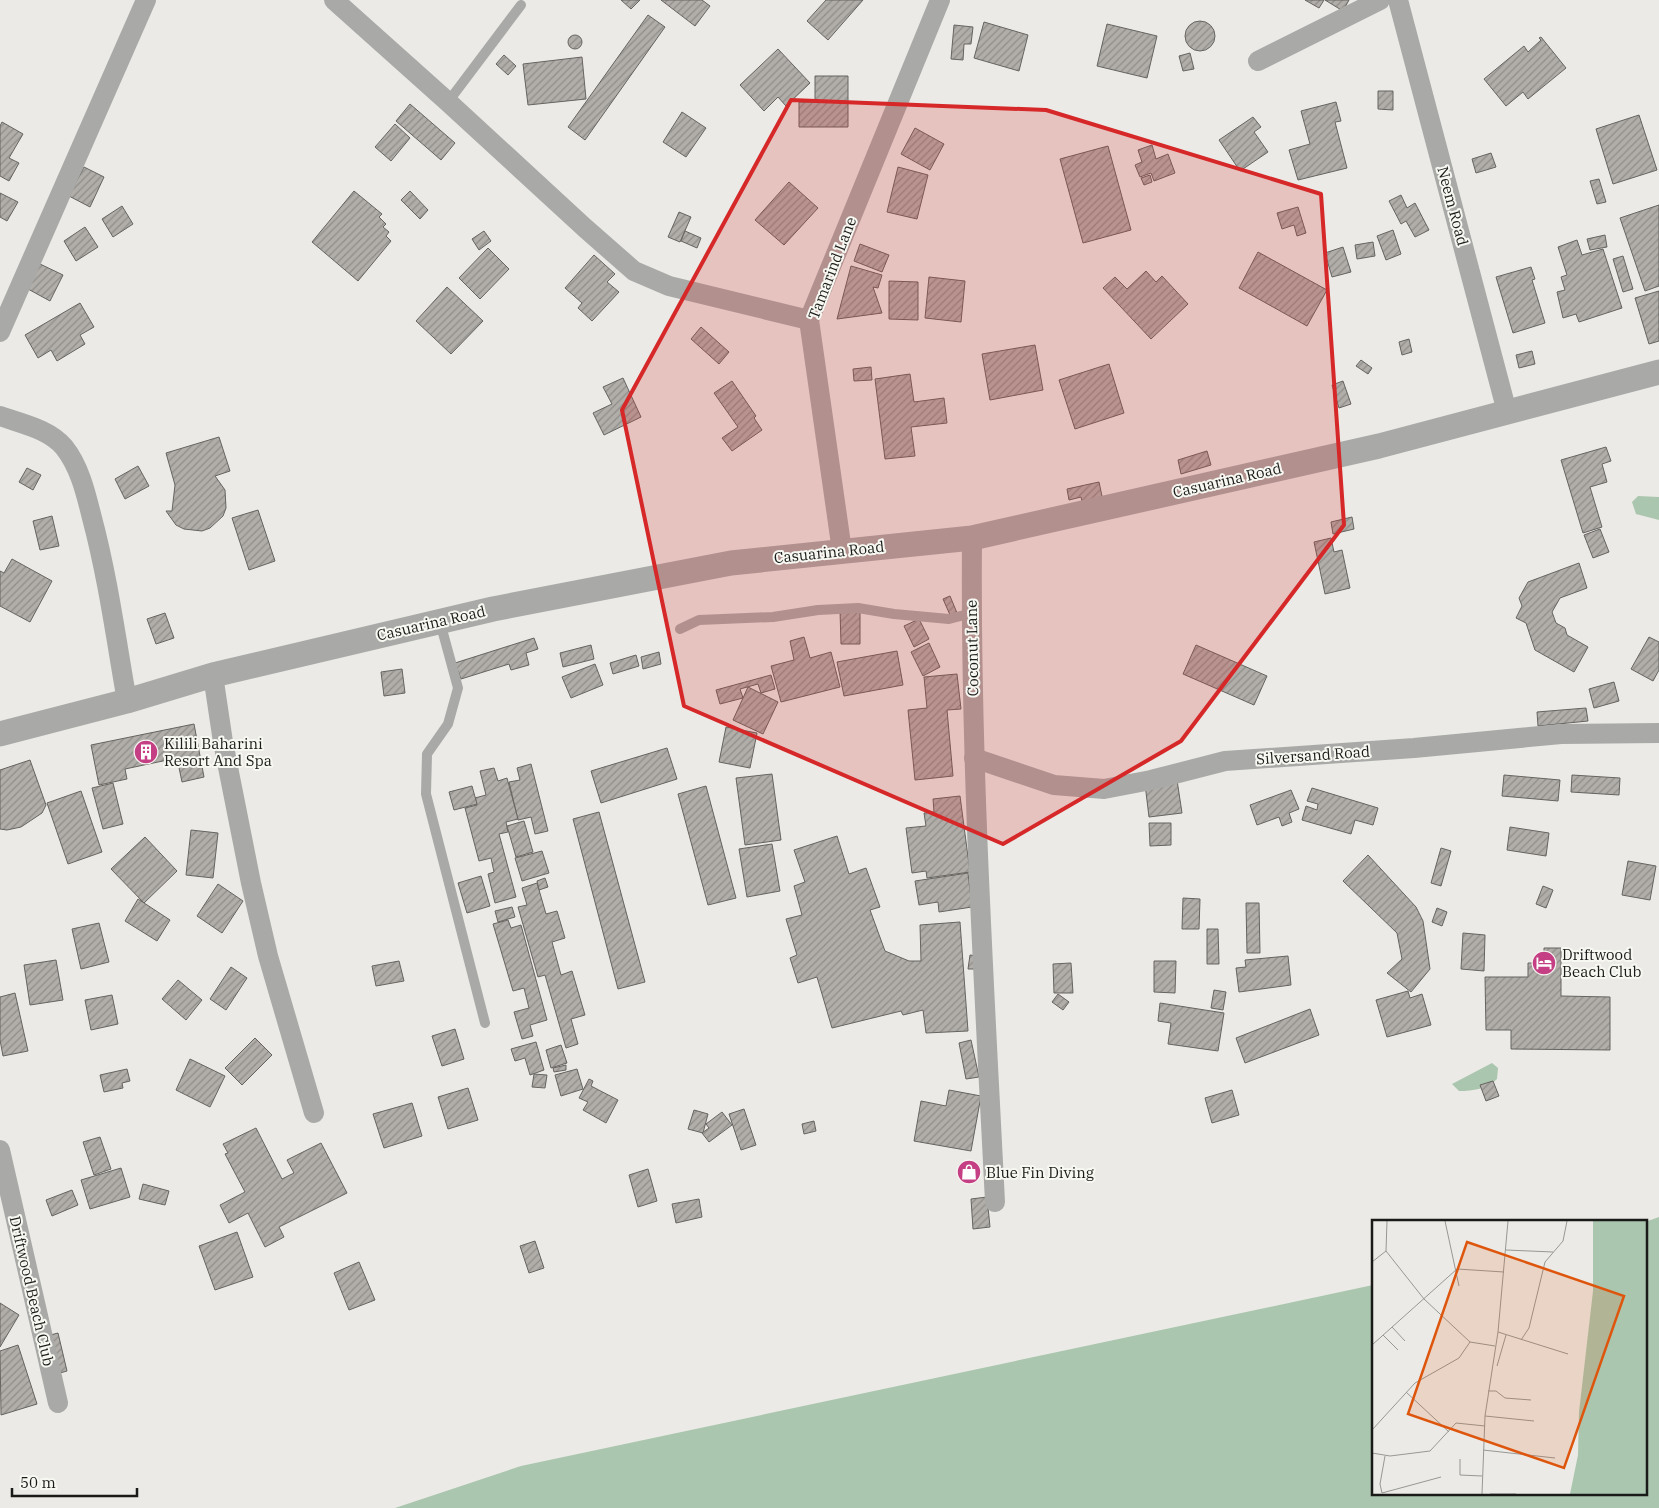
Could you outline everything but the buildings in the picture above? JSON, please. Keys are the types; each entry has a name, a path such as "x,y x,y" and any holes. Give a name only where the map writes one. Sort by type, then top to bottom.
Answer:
{"street":[{"path":"0,332 146,0"},
{"path":"334,0 634,271 669,286 809,320"},
{"name":"Tamarind Lane","path":"842,551 809,320 940,0"},
{"path":"1258,61 1380,0"},
{"name":"Neem Road","path":"1398,0 1507,412"},
{"name":"Casuarina Road","path":"0,734 127,701 213,675 440,621 579,591 732,562 972,538 1379,446 1659,372"},
{"path":"0,416 42,431 63,446 78,472 102,558 127,701"},
{"name":"Coconut Lane","path":"972,538 974,758 995,1202"},
{"path":"213,675 223,742 253,892 268,956 314,1112"},
{"name":"Silversand Road","path":"974,758 1054,785 1104,789 1151,780 1225,761 1414,748 1561,734 1659,733"},
{"name":"Driftwood Beach Club","path":"0,1150 58,1403"}],"lane":[{"path":"448,102 521,5"},
{"path":"680,629 699,620 773,617 818,610 858,608 894,614 949,619 972,613"},
{"path":"440,621 458,688 448,724 427,754 426,794 485,1023"}],"highlighted area":[{"path":"791,100 1046,110 1321,194 1344,525 1181,741 1003,844 684,706 622,410"}],"shaded area":[{"path":"1638,496 1659,497 1659,520 1636,514 1632,502"},
{"path":"1492,1063 1498,1068 1497,1079 1489,1085 1475,1090 1459,1091 1452,1084"},
{"path":"1659,1217 1659,1508 395,1508 521,1466 1372,1285 1372,1496 1646,1496 1646,1222"}],"place":[{"name":"Kilili Baharini Resort And Spa","path":"146,752"},
{"name":"Driftwood Beach Club","path":"1544,963"},
{"name":"Blue Fin Diving","path":"969,1172"}]}
